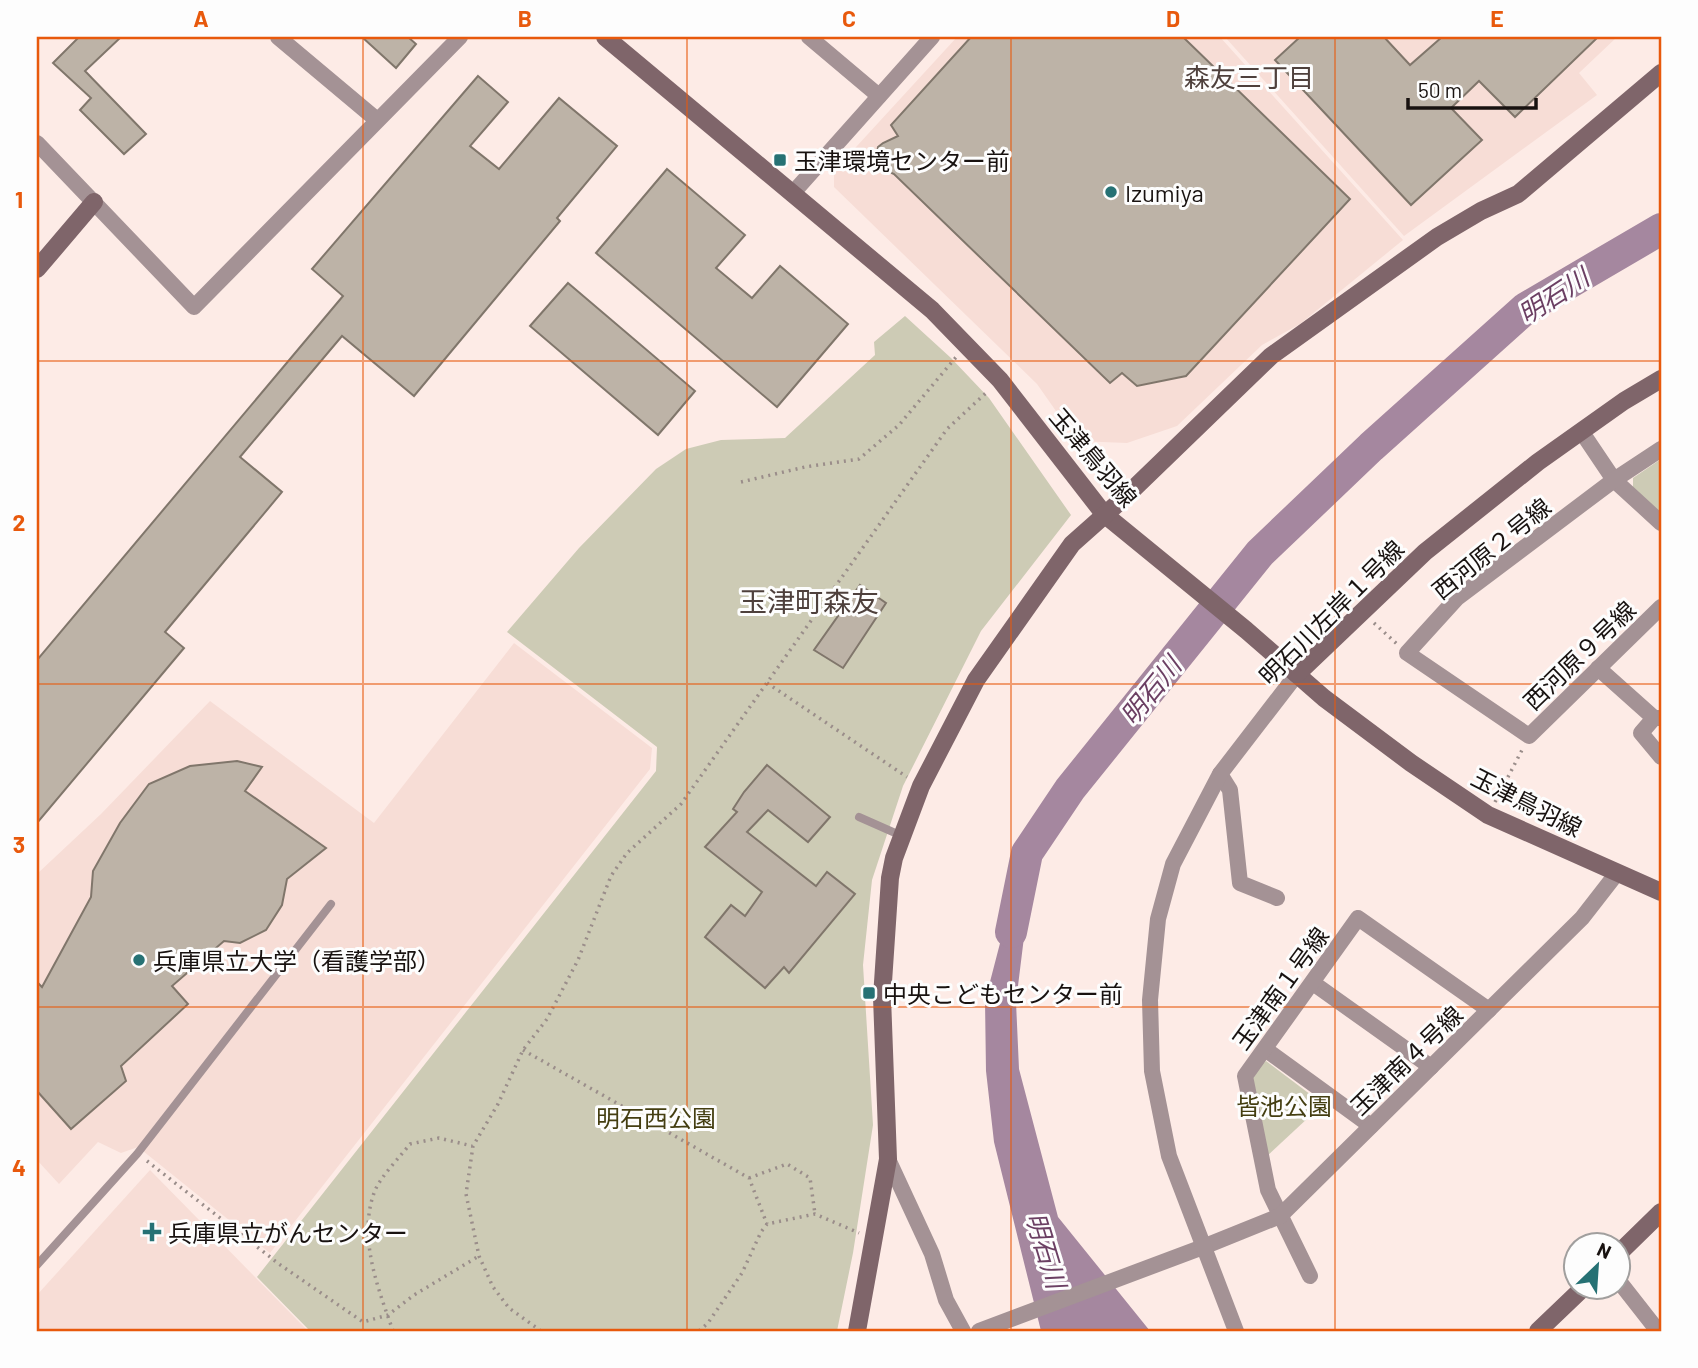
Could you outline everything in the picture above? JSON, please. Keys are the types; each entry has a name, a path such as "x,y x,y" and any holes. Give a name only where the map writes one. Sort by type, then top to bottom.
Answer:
{"street":[{"path":"278,37 377,121"},
{"path":"37,143 194,307 460,37"},
{"name":"玉津鳥羽線","path":"604,37 932,310 1000,380 1104,514 1297,674 1411,763 1488,815 1661,892"},
{"path":"809,37 879,96"},
{"path":"792,194 932,37"},
{"path":"857,1331 888,1158 882,997 890,878 894,858 921,786 976,680 1072,544 1126,496 1271,356 1437,237 1481,211 1518,194 1661,73"},
{"path":"37,269 94,202"},
{"name":"明石川左岸１号線","path":"1236,1331 1169,1156 1152,1071 1150,1000 1158,919 1173,864 1220,774 1297,674 1425,552 1538,462 1661,379"},
{"path":"1581,431 1614,480 1661,523"},
{"name":"西河原２号線","path":"1407,653 1457,598 1614,480 1661,449"},
{"name":"西河原９号線","path":"1529,736 1661,607"},
{"path":"1407,653 1529,736"},
{"path":"1598,668 1658,718 1641,733 1661,757"},
{"path":"1220,774 1230,790 1240,883 1278,898"},
{"name":"玉津南４号線","path":"979,1331 1280,1216 1582,918 1617,873"},
{"name":"玉津南１号線","path":"1310,1276 1268,1190 1245,1076 1358,918 1489,1010"},
{"path":"1313,984 1431,1067"},
{"path":"1265,1049 1371,1126"},
{"path":"888,1158 932,1254 946,1300 962,1331"},
{"path":"1632,1240 1661,1212"},
{"path":"1632,1298 1658,1331"},
{"path":"1538,1331 1568,1302"}],"lane":[{"path":"859,817 902,836"},
{"path":"37,1265 137,1154 331,904"}],"path":[{"path":"741,482 859,458 899,425 967,344"},
{"path":"541,1331 509,1308 493,1287 479,1256 466,1194 472,1146 498,1104 523,1050 547,1019 578,960 611,876 626,853 681,804 947,429 1000,380"},
{"path":"1362,612 1407,653"},
{"path":"767,683 921,786"},
{"path":"1488,815 1529,736"},
{"path":"523,1050 749,1178 767,1224"},
{"path":"393,1331 376,1277 366,1230 374,1191 410,1144 439,1138 472,1146"},
{"path":"137,1154 279,1264 363,1322 388,1315 414,1295 479,1256"},
{"path":"749,1178 787,1164 810,1178 816,1214"},
{"path":"699,1331 708,1323 742,1273 767,1224 816,1214 874,1240"}],"shaded area":[{"path":"957,37 1220,37 1403,240 1300,324 1262,345 1177,426 1127,443 1077,441 1037,384 834,187 834,171"},
{"path":"1225,37 1617,37 1579,73 1597,95 1404,236"},
{"path":"514,643 652,748 650,769 270,1253 138,1147 121,1153 98,1142 59,1184 37,1160 37,874 101,814 210,701 374,823"},
{"name":"兵庫県立がんセンター","path":"150,1170 308,1331 37,1331 37,1295"}],"green space":[{"name":"明石西公園","path":"905,316 989,398 1071,515 981,631 903,786 872,880 863,965 873,1125 853,1253 837,1331 310,1331 257,1277 656,771 657,747 507,632 579,548 656,469 686,449 721,440 785,438 875,355 874,342"},
{"path":"1661,459 1661,513 1633,488 1633,478"},
{"name":"皆池公園","path":"1266,1061 1323,1104 1266,1157 1252,1072"}],"water":[{"path":"1018,874 1025,929 1016,1002 1019,1069 1058,1217 1150,1331 1041,1331 994,1142 986,1071 985,1001"}],"building":[{"path":"79,37 121,37 85,71 146,134 124,154 80,110 91,98 53,63"},
{"path":"362,37 408,37 416,44 396,68"},
{"path":"971,37 1183,37 1350,199 1186,376 1137,386 1122,373 1110,383 894,174 885,170 876,160 878,147 898,136 891,125"},
{"path":"1300,37 1384,37 1410,65 1442,37 1598,37 1515,117 1479,81 1451,108 1482,140 1411,205 1275,60"},
{"path":"478,76 508,102 470,146 499,169 559,98 617,146 557,218 560,221 414,396 342,336 240,457 282,492 165,632 184,648 37,823 37,660 343,296 312,269"},
{"path":"667,169 745,235 716,268 752,298 780,266 848,324 777,407 596,253"},
{"path":"568,283 695,391 658,435 530,326"},
{"path":"860,585 886,603 843,668 814,650"},
{"path":"237,761 262,767 245,791 326,848 287,879 282,905 266,930 240,943 224,941 172,986 188,1004 121,1066 126,1081 71,1129 37,1091 37,982 42,987 91,897 93,871 120,823 149,784 190,766"},
{"path":"767,765 830,817 808,842 768,810 747,832 816,886 827,872 855,894 789,973 784,967 765,988 705,937 731,905 745,916 762,892 705,847 737,812 733,809"}],"waterway":[{"name":"明石川","path":"1011,932 1027,853 1070,789 1260,553 1371,447 1526,308 1661,229"}],"place":[{"name":"玉津環境センター前","path":"780,160"},
{"name":"Izumiya","path":"1111,192"},
{"name":"兵庫県立大学（看護学部）","path":"139,960"},
{"name":"中央こどもセンター前","path":"869,993"},
{"name":"兵庫県立がんセンター","path":"152,1232"}],"district":[{"name":"森友三丁目","path":"1249,76"},
{"name":"玉津町森友","path":"809,601"}]}
